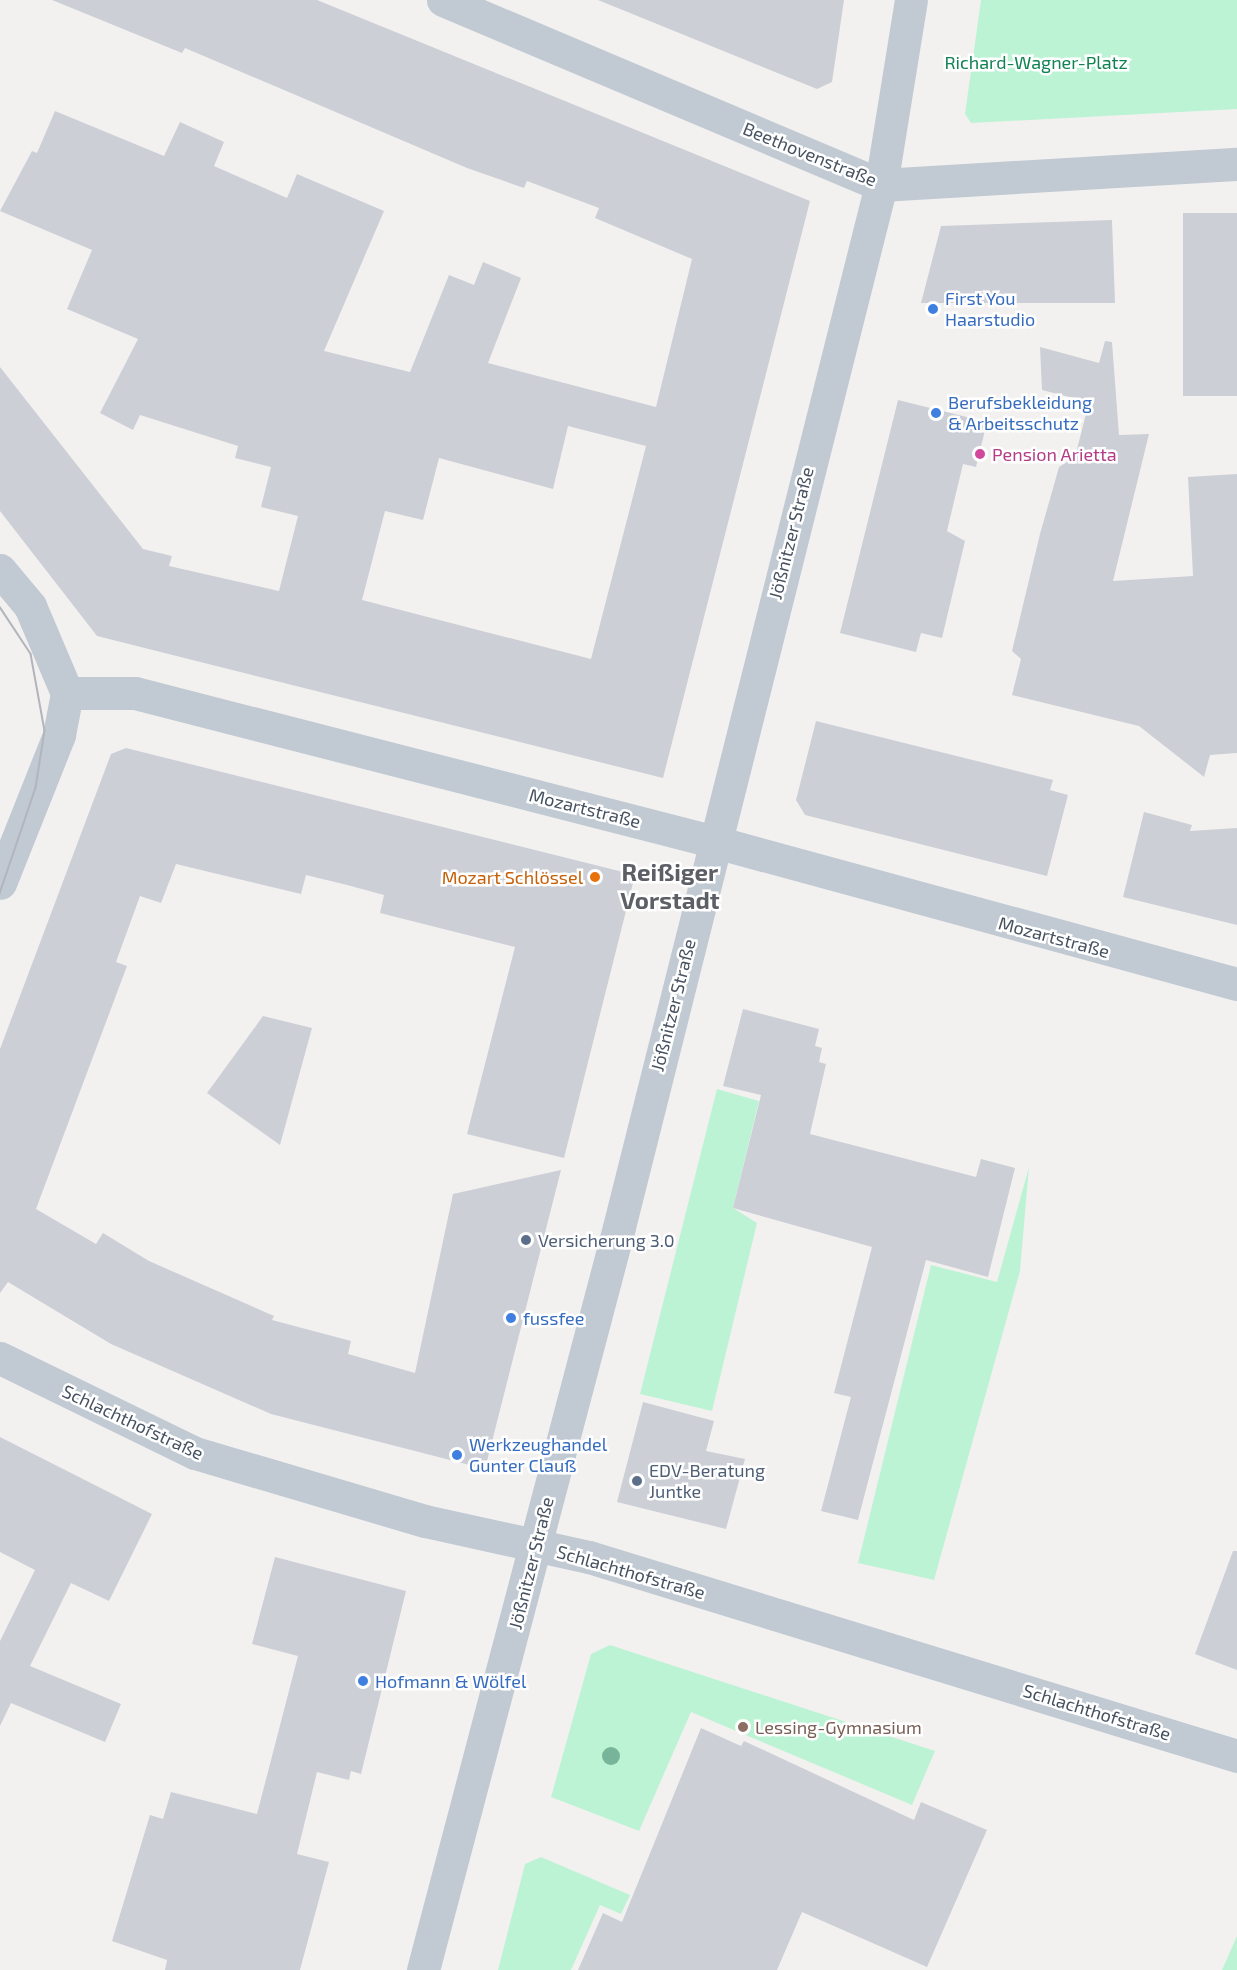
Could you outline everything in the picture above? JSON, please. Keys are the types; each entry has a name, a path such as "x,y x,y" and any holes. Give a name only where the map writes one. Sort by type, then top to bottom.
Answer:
{"street":[{"name":"Beethovenstraße","path":"442,0 881,185 1237,164"},
{"name":"Jößnitzer Straße","path":"423,1970 535,1545 712,840 881,185 911,0"},
{"path":"0,570 30,606 67,693 59,735 0,883"},
{"name":"Mozartstraße","path":"67,693 135,693 712,840 1237,984"},
{"name":"Schlachthofstraße","path":"0,1358 195,1454 424,1521 535,1545 1237,1756"}],"green space":[{"name":"Richard-Wagner-Platz","path":"981,0 1237,0 1237,109 971,123 965,114"},
{"path":"717,1089 759,1101 733,1208 757,1223 712,1411 640,1394"},
{"path":"1029,1167 1020,1271 934,1580 858,1563 931,1265 997,1282"},
{"path":"610,1645 935,1751 912,1805 691,1712 639,1831 551,1797 591,1654"},
{"path":"541,1857 630,1895 621,1914 600,1905 571,1970 498,1970 525,1864"},
{"path":"1237,1936 1237,1970 1222,1970"}],"building":[{"path":"52,0 317,0 810,201 663,778 97,636 0,511 0,367 143,549 172,556 169,566 279,591 298,516 261,507 271,467 235,458 238,446 140,415 133,430 100,413 138,339 67,309 92,250 0,211 32,151 37,153 55,111 164,156 180,122 224,142 214,166 287,198 297,174 384,211 324,351 410,372 449,275 474,285 483,262 521,278 488,363 656,407 692,259 595,218 599,208 527,181 524,188 467,168 185,48 182,53","holes":["568,426 646,446 591,659 362,600 385,511 423,520 439,458 553,489"]},
{"path":"598,0 844,0 832,82 817,89"},
{"path":"1183,213 1237,213 1237,396 1183,396"},
{"path":"1112,220 1115,303 921,303 941,226"},
{"path":"1105,341 1112,342 1119,435 1149,434 1113,581 1193,576 1188,477 1237,474 1237,753 1210,755 1204,777 1139,726 1012,695 1021,659 1012,651 1040,534 1059,467 1075,457 1089,402 1042,390 1040,347 1099,363"},
{"path":"898,400 987,422 976,467 963,464 947,531 965,541 942,638 921,633 916,652 840,633"},
{"path":"816,721 1053,780 1050,790 1068,795 1047,876 805,815 796,800"},
{"path":"126,748 635,875 564,1158 467,1134 515,947 380,913 384,895 347,885 306,875 301,894 176,864 161,903 140,896 116,962 127,966 36,1209 96,1244 103,1233 149,1261 274,1316 272,1320 351,1341 348,1354 415,1373 453,1194 561,1170 485,1469 271,1414 111,1344 8,1282 0,1293 0,1049 111,754"},
{"path":"1144,812 1192,825 1190,831 1237,828 1237,925 1123,897"},
{"path":"743,1009 819,1029 815,1046 822,1048 819,1062 826,1064 810,1134 976,1177 981,1159 1015,1168 988,1277 926,1260 858,1520 821,1511 851,1397 834,1393 872,1247 733,1208 761,1095 723,1086"},
{"path":"263,1016 312,1028 280,1145 207,1093"},
{"path":"643,1402 714,1421 706,1451 745,1459 726,1529 617,1502"},
{"path":"0,1437 152,1514 109,1601 71,1583 30,1666 121,1704 105,1742 11,1703 0,1726 0,1641 35,1570 0,1552"},
{"path":"1233,1551 1237,1551 1237,1670 1195,1654"},
{"path":"275,1557 406,1591 361,1774 351,1771 349,1780 317,1772 297,1854 329,1862 300,1970 165,1970 167,1960 112,1941 150,1815 163,1819 171,1792 257,1814 298,1656 252,1644"},
{"path":"701,1728 741,1746 744,1741 914,1820 921,1802 987,1830 927,1967 802,1912 777,1970 578,1970 603,1913 622,1922"}],"tram line":[{"path":"0,607 31,654 45,731 36,788 0,894"}],"place":[{"name":"First You Haarstudio","path":"933,309"},
{"name":"Berufsbekleidung & Arbeitsschutz","path":"936,413"},
{"name":"Pension Arietta","path":"980,454"},
{"name":"Mozart Schlössel","path":"595,877"},
{"name":"Versicherung 3.0","path":"526,1240"},
{"name":"fussfee","path":"511,1318"},
{"name":"Werkzeughandel Gunter Clauß","path":"457,1455"},
{"name":"EDV-Beratung Juntke","path":"637,1481"},
{"name":"Hofmann & Wölfel","path":"363,1681"},
{"name":"Lessing-Gymnasium","path":"743,1727"}],"district":[{"name":"Reißiger Vorstadt","path":"670,886"}]}
